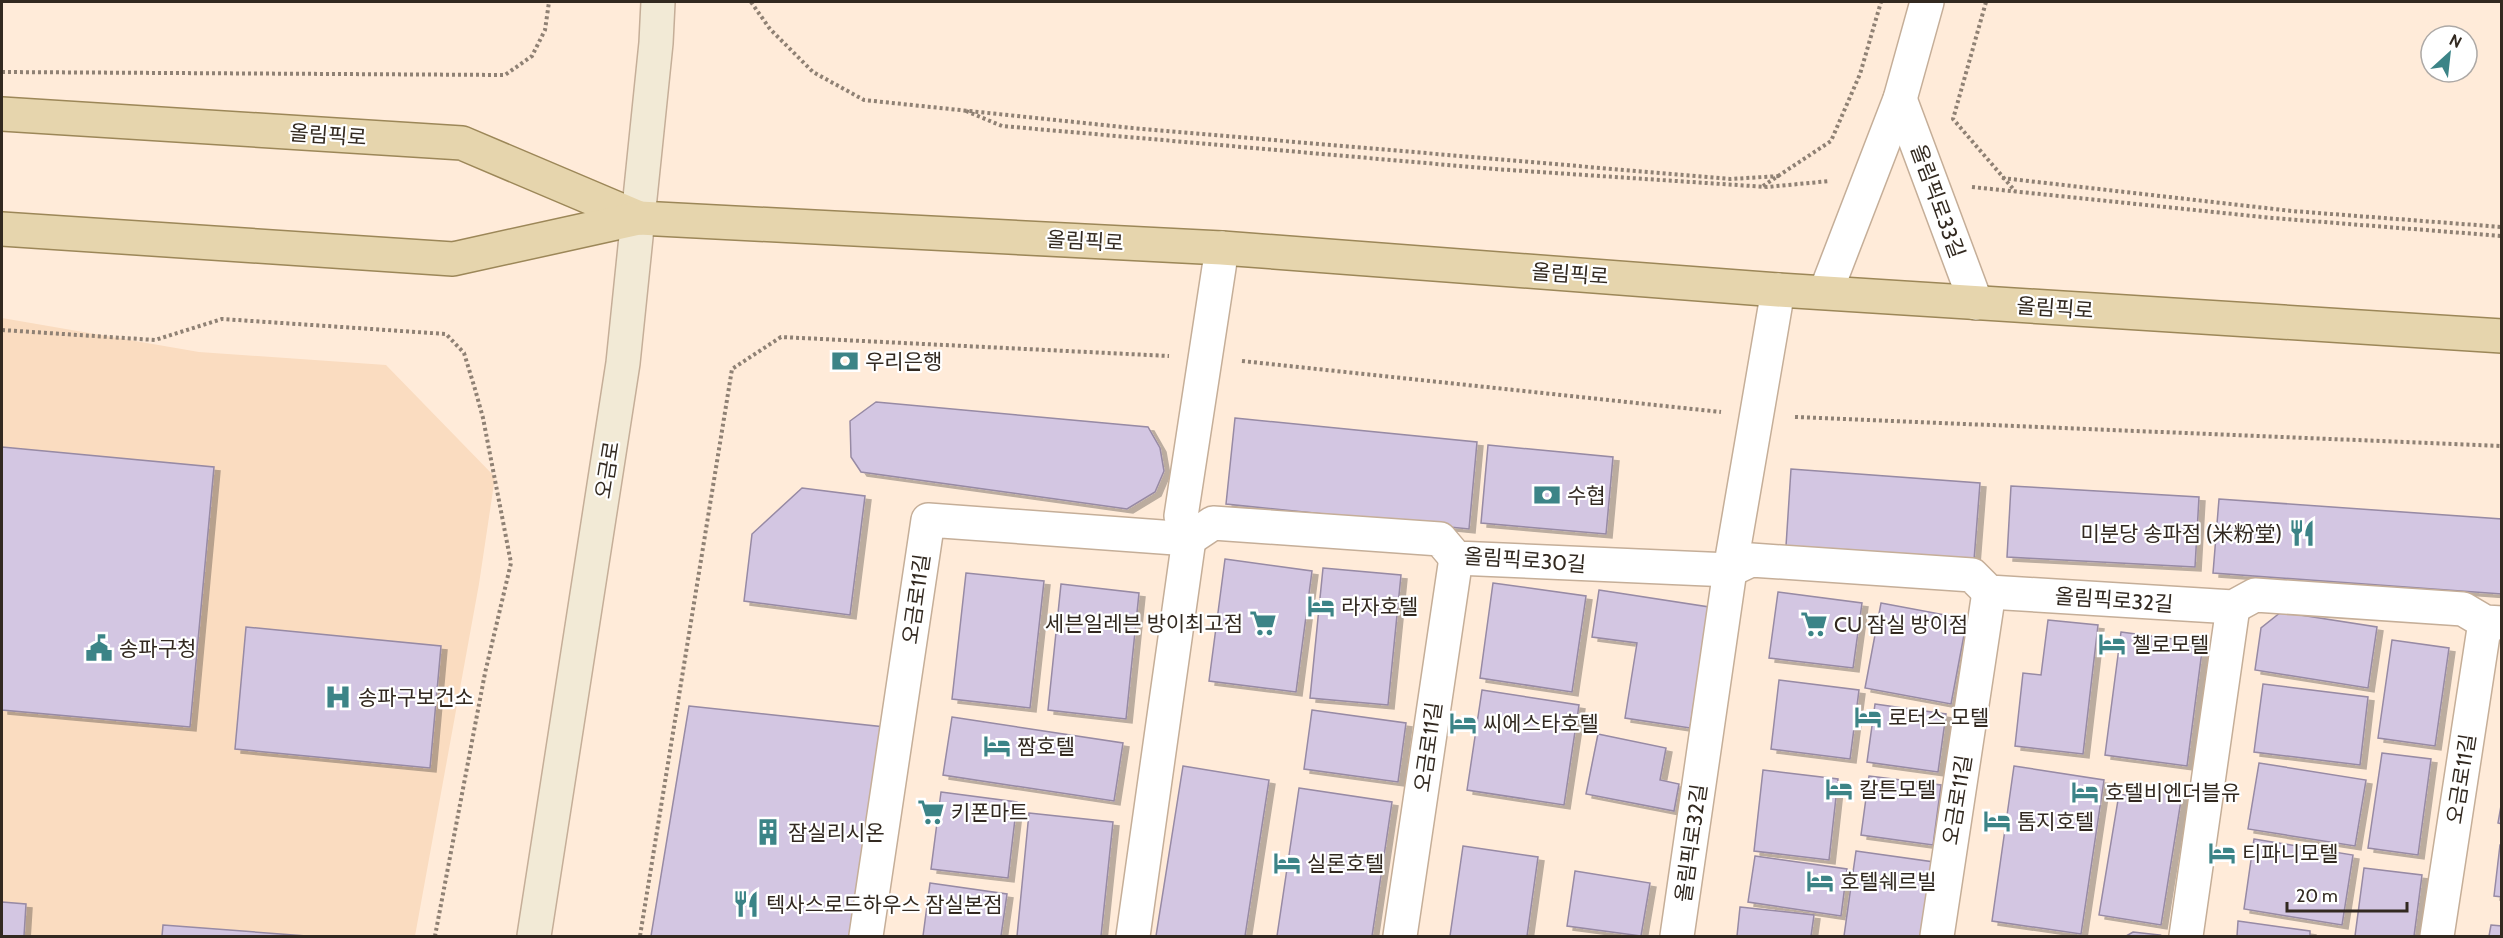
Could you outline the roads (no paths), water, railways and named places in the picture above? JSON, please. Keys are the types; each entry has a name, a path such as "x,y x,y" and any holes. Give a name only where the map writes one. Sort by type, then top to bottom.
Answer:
{"main road":[{"name":"오금로","path":"534,936 623,363 639,218 658,2"},
{"name":"올림픽로","path":"2,114 462,143 639,218"},
{"name":"올림픽로","path":"2,229 453,259 639,218 1222,248 1778,290 1826,291 1976,303 2502,336"}],"street":[{"name":"올림픽로33길","path":"1826,291 1900,99 1927,2"},
{"name":"올림픽로33길","path":"1900,99 1976,303"},
{"path":"1133,936 1189,540 1181,516 1222,248"},
{"name":"올림픽로32길","path":"1677,936 1730,570 1778,290"},
{"name":"오금로11길","path":"866,936 928,520 1189,540"},
{"name":"올림픽로30길","path":"1189,540 1213,523 1440,539 1456,558 1730,570"},
{"name":"오금로11길","path":"1400,936 1456,558"},
{"path":"1730,570 1751,560 1972,575 1989,592"},
{"name":"올림픽로32길","path":"1989,592 2234,607 2255,595 2463,609 2494,623"},
{"name":"오금로11길","path":"1937,936 1989,592"},
{"path":"2186,936 2234,607"},
{"name":"오금로11길","path":"2437,936 2494,623"}],"place":[{"name":"우리은행","path":"845,361"},
{"name":"수협","path":"1547,495"},
{"name":"미분당 송파점 (米粉堂)","path":"2302,533"},
{"name":"라자호텔","path":"1321,606"},
{"name":"세븐일레븐 방이최고점","path":"1263,623"},
{"name":"CU 잠실 방이점","path":"1814,624"},
{"name":"첼로모텔","path":"2112,644"},
{"name":"송파구청","path":"99,648"},
{"name":"송파구보건소","path":"338,697"},
{"name":"로터스 모텔","path":"1868,717"},
{"name":"씨에스타호텔","path":"1463,723"},
{"name":"짬호텔","path":"997,746"},
{"name":"칼튼모텔","path":"1839,789"},
{"name":"호텔비엔더블유","path":"2085,792"},
{"name":"키폰마트","path":"931,812"},
{"name":"톰지호텔","path":"1997,821"},
{"name":"잠실리시온","path":"768,832"},
{"name":"티파니모텔","path":"2222,853"},
{"name":"실론호텔","path":"1287,863"},
{"name":"호텔쉐르빌","path":"1820,881"},
{"name":"텍사스로드하우스 잠실본점","path":"746,904"}]}
